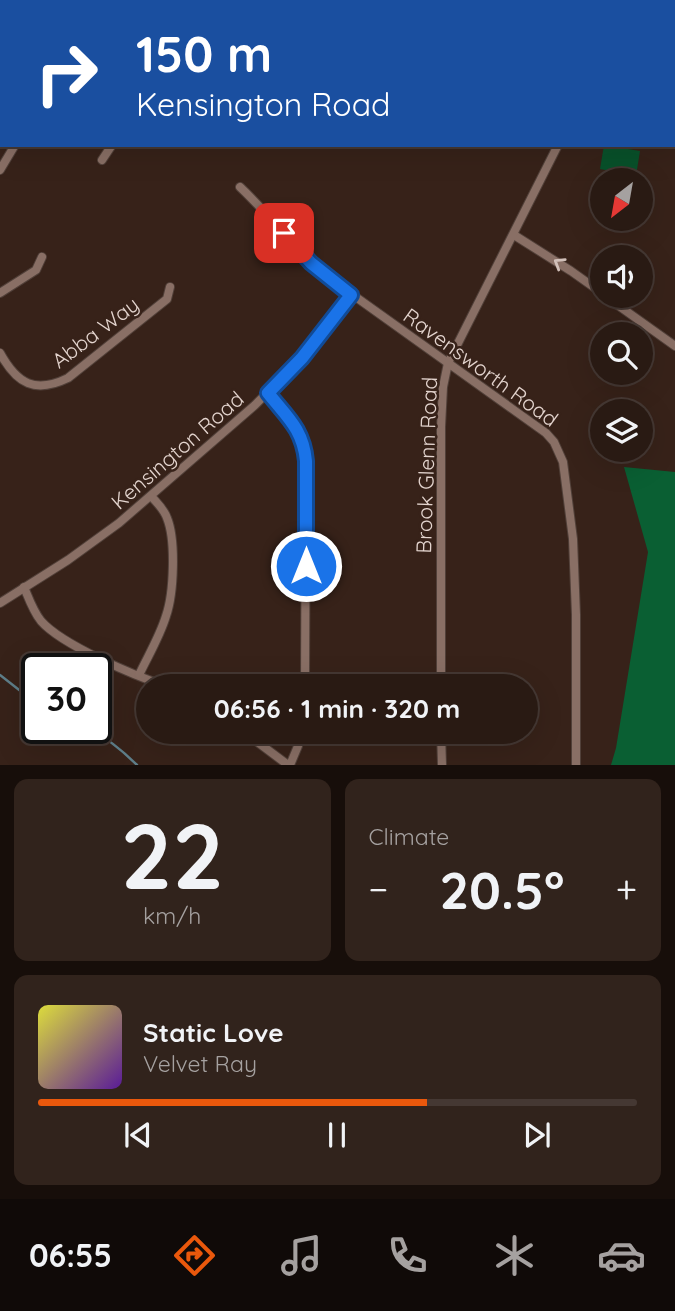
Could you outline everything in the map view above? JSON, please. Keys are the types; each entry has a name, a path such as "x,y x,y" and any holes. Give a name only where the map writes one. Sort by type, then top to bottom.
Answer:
{"street":[{"path":"0,170 14,147"},
{"path":"103,160 111,147"},
{"name":"Brook Glenn Road","path":"441,674 441,427 443,387 448,363 557,147"},
{"name":"Ravensworth Road","path":"240,187 311,263 351,295 546,433 554,442 564,462 575,568 576,765"},
{"path":"514,235 590,285"},
{"path":"0,293 36,270 42,257"},
{"name":"Abba Way","path":"0,353 16,376 41,386 53,385 68,378 167,299 170,287"},
{"name":"Kensington Road","path":"0,603 90,545 151,496 268,393 302,358 351,295"},
{"path":"622,308 675,346"},
{"path":"268,393 290,419 305,445 305,674"},
{"path":"139,674 166,618 171,592 171,529 167,516 151,496"},
{"path":"24,587 36,614 52,631 79,648 137,674"},
{"path":"260,744 289,765 298,744"},
{"path":"441,744 442,765"}],"green space":[{"path":"604,147 640,151 637,168 600,168"},
{"path":"624,467 675,472 675,765 611,765 648,552"}],"waterway":[{"path":"0,675 21,691"},
{"path":"112,744 137,765"}],"route":[{"path":"284,233 311,263 351,295 302,358 268,393 290,419 305,445 306,566"}]}
